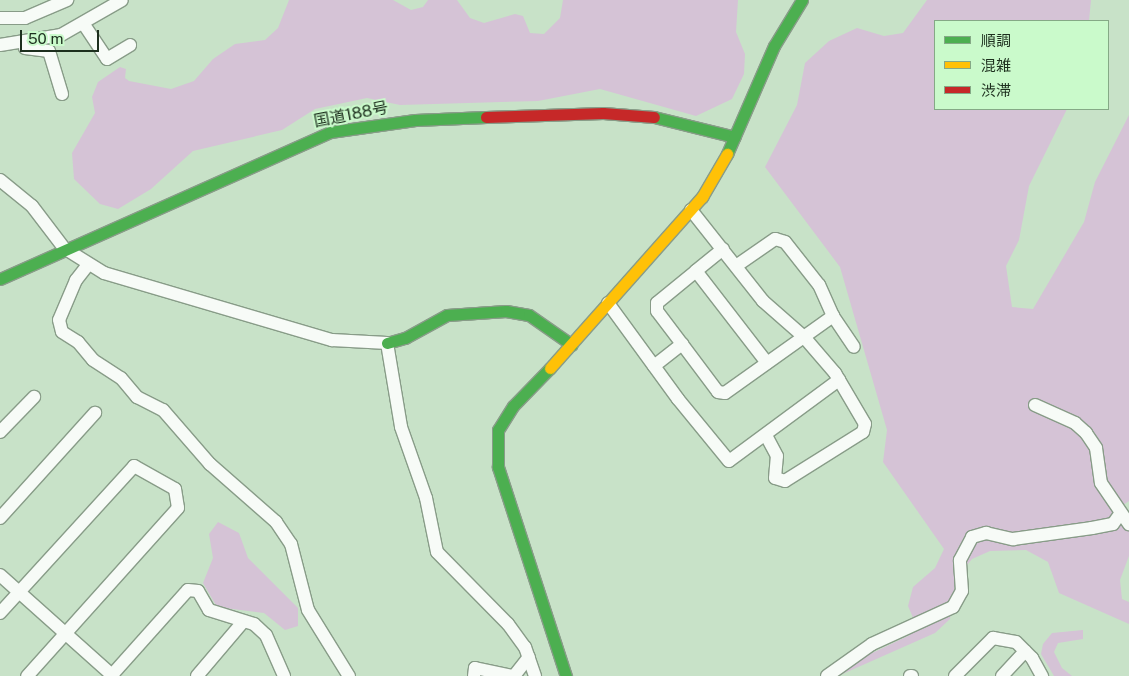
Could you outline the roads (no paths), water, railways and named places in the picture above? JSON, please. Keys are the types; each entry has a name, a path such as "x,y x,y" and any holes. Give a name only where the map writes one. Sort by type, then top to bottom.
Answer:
{"main road":[{"path":"566,676 496,448 507,413 572,344 691,210 722,165 774,46 802,0"},
{"name":"国道188号","path":"0,279 64,248 288,148 330,132 381,124 603,113 656,117 735,137"},
{"path":"387,343 405,338 447,315 506,311 529,316 572,344"}],"street":[{"path":"0,18 25,18 67,0"},
{"path":"0,45 44,41 83,23 122,0"},
{"path":"83,23 107,59 130,45"},
{"path":"20,44 49,51 62,94"},
{"path":"0,180 32,206 64,248 87,266 318,336 387,343 402,427 426,498 437,552 508,624 529,657 535,676"},
{"path":"691,210 770,310 804,337 839,380 865,424 863,432 785,481 775,478 777,456 766,435"},
{"path":"736,266 775,239 785,242 820,285 833,316 854,347"},
{"path":"723,249 657,303 657,311 718,392 726,393 833,316"},
{"path":"87,266 76,280 59,320 62,332 78,342 93,360 121,378 137,397 163,410 210,464 276,522 291,544 308,610 349,676"},
{"path":"696,271 767,363"},
{"path":"608,303 654,366 730,461 839,380"},
{"path":"654,366 682,344"},
{"path":"0,432 34,397"},
{"path":"826,676 872,644 954,607 962,591 960,560 972,537 986,533 1013,539 1092,528 1113,524 1124,519 1101,483 1096,448 1086,433 1075,423 1035,405"},
{"path":"0,518 95,413"},
{"path":"0,613 134,466 175,489 178,508 27,676"},
{"path":"0,575 112,676 188,590 198,591 209,610 243,622 266,635 284,676"},
{"path":"197,676 243,622"},
{"path":"955,676 988,639 1016,642 1025,651 1042,676"},
{"path":"1002,676 1025,651"},
{"path":"474,676 475,668 508,675 529,657"}]}
